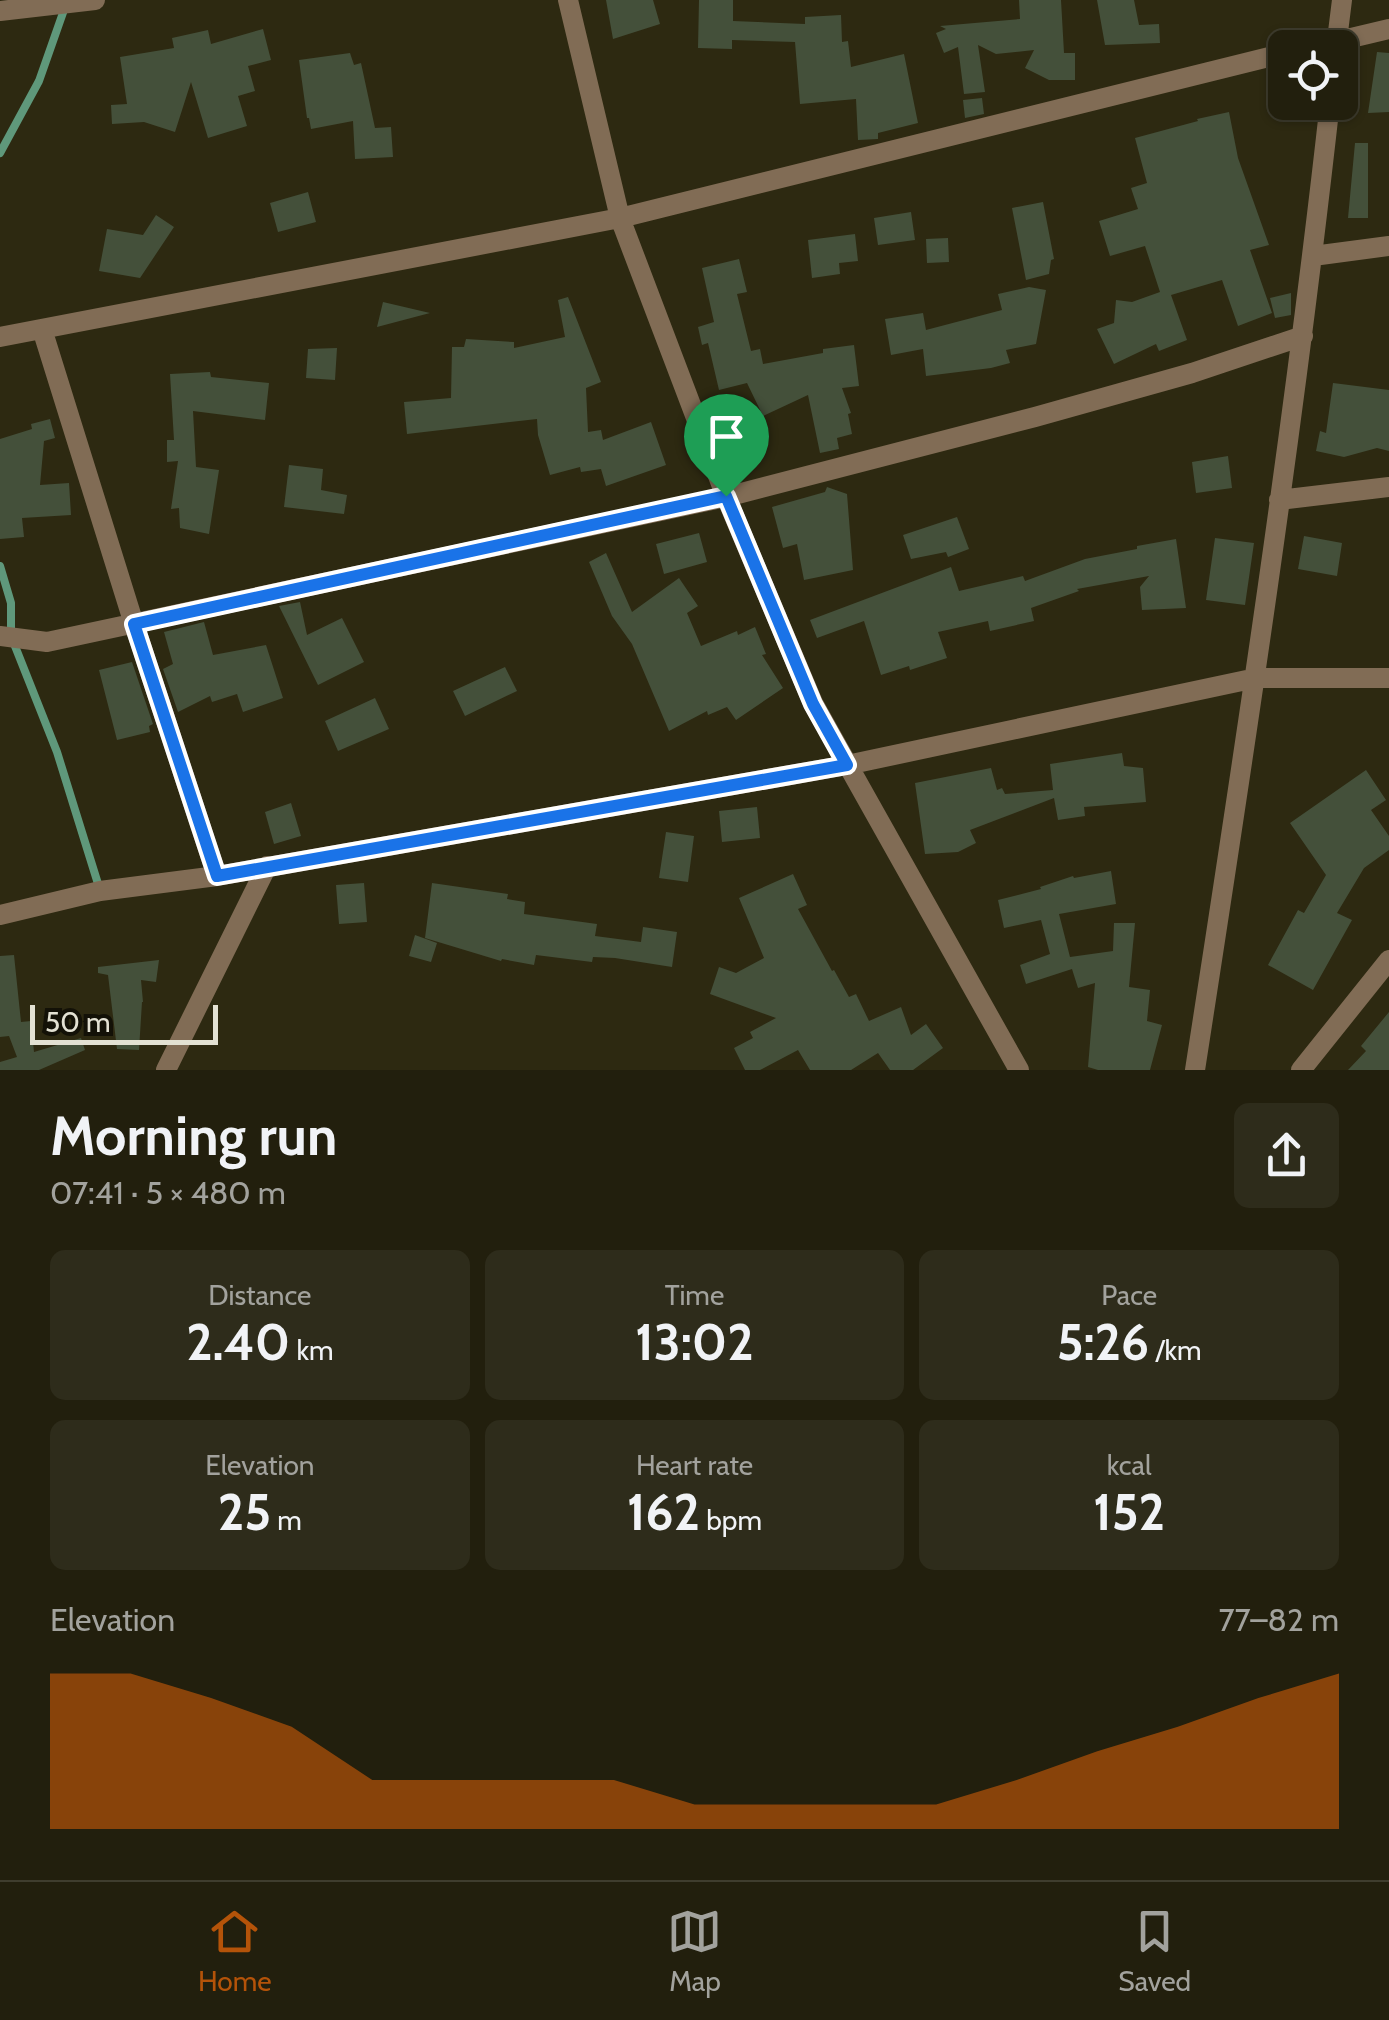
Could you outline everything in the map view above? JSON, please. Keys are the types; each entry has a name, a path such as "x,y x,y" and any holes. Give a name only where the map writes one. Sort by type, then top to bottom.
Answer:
{"street":[{"path":"0,11 95,0"},
{"path":"568,0 620,218 726,496 813,704 1019,1070"},
{"path":"1339,30 1342,0"},
{"path":"1358,38 1389,29"},
{"path":"0,336 620,218 1268,58"},
{"path":"1195,1070 1256,678 1328,120"},
{"path":"1313,256 1389,246"},
{"path":"42,328 217,876"},
{"path":"0,636 47,642 726,496 1105,398 1303,336"},
{"path":"1279,500 1389,487"},
{"path":"0,915 100,891 217,876 847,765 1256,678 1389,678"},
{"path":"166,1070 267,866"},
{"path":"1301,1070 1389,960"}],"building":[{"path":"606,0 653,0 660,24 613,39"},
{"path":"699,0 733,0 733,21 805,24 805,17 841,15 842,42 848,41 851,67 904,54 918,123 878,133 878,139 858,140 856,99 800,104 795,42 732,40 732,49 698,48"},
{"path":"1019,0 1061,0 1064,53 1075,53 1075,80 1049,80 1025,68 1034,50 996,54 978,45 985,92 964,94 958,47 944,53 936,33 946,29 940,26 1020,19"},
{"path":"1097,0 1134,0 1139,25 1159,24 1160,43 1105,45"},
{"path":"263,29 271,60 248,66 255,91 238,96 247,126 208,138 191,82 175,132 144,122 112,124 111,105 127,104 120,57 174,48 172,38 208,30 211,44"},
{"path":"1377,52 1389,53 1389,112 1368,113"},
{"path":"350,53 354,65 361,63 375,128 391,127 393,157 355,159 353,121 311,129 299,60"},
{"path":"982,98 984,114 965,118 963,100"},
{"path":"1229,112 1238,158 1269,245 1250,250 1272,313 1238,326 1222,280 1171,295 1187,340 1159,351 1156,344 1114,364 1097,329 1114,323 1116,300 1132,302 1160,292 1145,246 1110,256 1099,221 1138,209 1131,188 1147,183 1135,138"},
{"path":"1355,143 1368,143 1368,218 1348,218"},
{"path":"308,192 316,222 278,232 270,203"},
{"path":"1043,202 1054,259 1049,274 1026,280 1012,208"},
{"path":"911,212 915,240 878,245 874,218"},
{"path":"156,215 174,227 140,278 99,271 107,229 143,235"},
{"path":"855,234 858,261 839,263 840,274 812,278 808,240"},
{"path":"948,238 949,262 927,263 926,239"},
{"path":"739,259 747,292 737,294 751,351 760,349 763,364 854,345 859,386 842,388 851,413 848,414 852,434 837,438 839,449 820,453 808,395 763,416 747,383 719,390 708,343 702,345 698,327 714,322 702,268"},
{"path":"1029,287 1046,290 1036,344 1006,350 1010,363 926,376 923,349 891,355 885,319 923,313 926,330 1002,310 998,294"},
{"path":"1291,293 1291,315 1275,318 1270,298"},
{"path":"568,297 601,382 586,388 588,432 601,430 603,440 651,422 666,465 606,486 601,469 581,472 580,467 550,475 537,419 407,434 404,402 451,398 452,347 464,347 466,339 514,342 514,348 565,337 558,300"},
{"path":"383,302 430,313 377,327"},
{"path":"337,348 335,380 306,378 308,349"},
{"path":"210,372 211,377 269,383 265,420 193,411 196,467 219,470 209,534 180,528 179,508 171,509 178,461 167,462 167,440 174,440 170,374"},
{"path":"1333,383 1389,390 1389,451 1377,448 1344,457 1316,451 1320,431 1326,433"},
{"path":"50,419 55,438 44,441 40,485 69,483 71,515 22,518 24,537 0,539 0,439"},
{"path":"1228,456 1232,488 1196,493 1192,462"},
{"path":"289,465 323,469 321,490 347,495 344,514 284,507"},
{"path":"827,487 847,494 853,570 804,580 797,544 783,548 772,507 825,492"},
{"path":"957,517 969,549 948,557 946,552 911,559 903,535"},
{"path":"699,533 707,562 664,574 656,544"},
{"path":"1304,536 1342,543 1337,576 1298,569"},
{"path":"1215,538 1254,543 1245,605 1206,600"},
{"path":"1176,539 1186,608 1142,610 1140,587 1149,576 1077,589 1031,608 1034,621 990,631 988,621 938,632 947,658 910,670 909,666 881,675 864,621 817,638 810,620 951,567 959,591 1023,576 1025,581 1085,559"},
{"path":"606,553 632,612 679,578 698,606 687,613 701,646 755,627 766,654 762,655 783,688 736,720 727,707 708,715 707,711 669,731 632,644 612,616 589,562"},
{"path":"300,602 307,635 342,618 364,662 318,685 279,606"},
{"path":"204,622 213,655 266,645 283,698 243,712 237,694 212,702 210,696 178,712 163,669 173,664 164,632"},
{"path":"132,662 153,724 149,726 150,732 117,740 99,670"},
{"path":"505,667 517,691 465,716 453,691"},
{"path":"375,698 389,729 338,751 325,721"},
{"path":"1122,753 1124,766 1143,768 1146,802 1084,807 1085,816 1058,820 1054,798 970,830 976,843 958,852 925,854 915,783 991,768 997,790 1002,788 1005,794 1053,790 1050,764"},
{"path":"1366,770 1386,800 1371,810 1389,836 1389,850 1364,868 1337,913 1352,920 1313,990 1268,965 1298,910 1304,913 1326,875 1290,823"},
{"path":"291,803 301,836 274,844 265,812"},
{"path":"757,807 760,838 722,842 719,811"},
{"path":"666,832 694,836 688,882 659,878"},
{"path":"1111,871 1116,904 1059,914 1070,957 1113,951 1114,923 1135,923 1129,987 1150,990 1147,1021 1162,1025 1150,1070 1088,1067 1095,983 1078,988 1072,969 1026,984 1020,965 1050,954 1041,920 1004,928 998,900 1073,876"},
{"path":"793,874 807,905 798,909 832,971 849,997 856,994 869,1021 901,1007 911,1035 926,1024 943,1048 913,1070 890,1070 878,1053 851,1070 810,1070 798,1050 760,1070 745,1070 734,1048 753,1038 750,1032 776,1018 710,994 719,967 736,973 764,958 739,898"},
{"path":"364,883 367,922 339,924 336,885"},
{"path":"432,883 508,894 507,899 525,902 524,914 597,924 595,936 641,942 643,927 677,932 672,967 615,958 593,957 592,962 536,955 534,965 501,961 425,938"},
{"path":"415,935 437,943 431,962 409,956"},
{"path":"14,955 21,1022 31,1021 34,1052 81,1038 85,1050 39,1070 0,1070 0,1062 17,1057 9,1036 0,1037 0,956"},
{"path":"159,960 156,982 141,980 139,1050 117,1049 108,975 98,973 98,967"},
{"path":"1389,1012 1389,1070 1348,1070 1366,1051 1361,1046"}],"waterway":[{"path":"0,153 39,81 65,7"},
{"path":"0,566 11,603 11,636 57,752 99,887"}],"route":[{"path":"726,496 813,704 847,765 217,876 134,624 726,496"}]}
